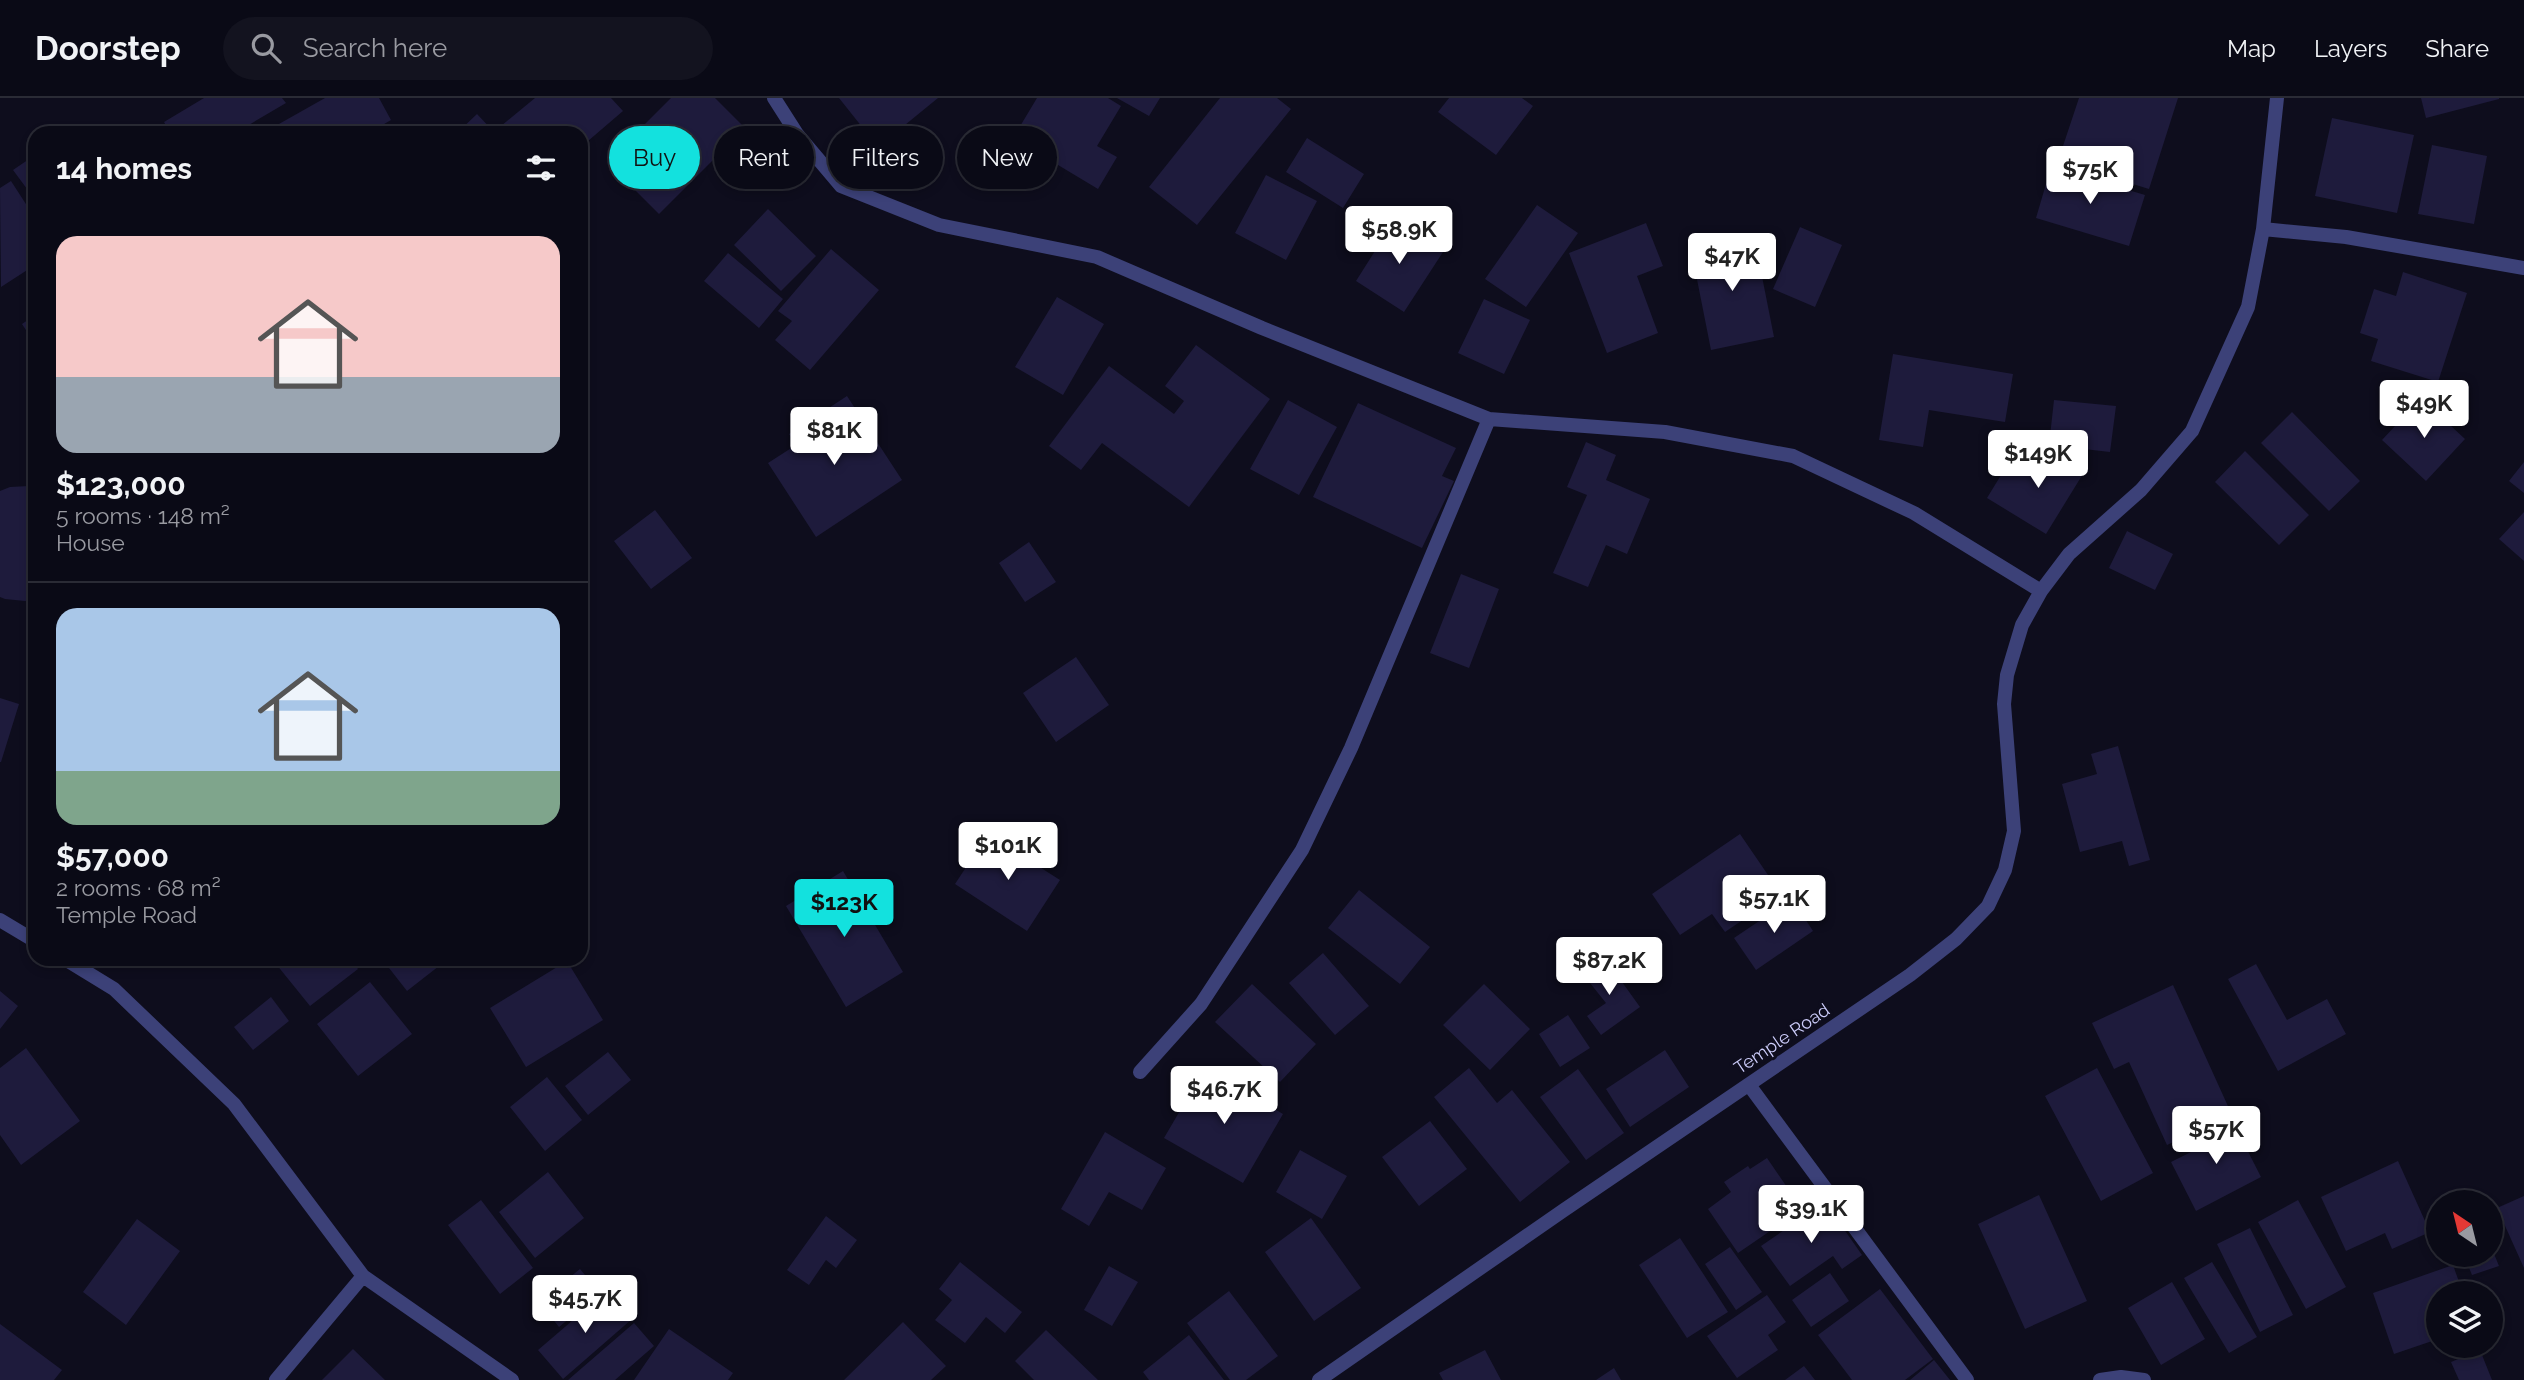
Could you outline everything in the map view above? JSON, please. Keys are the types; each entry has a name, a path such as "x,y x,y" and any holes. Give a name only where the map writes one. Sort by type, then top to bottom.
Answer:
{"street":[{"path":"774,98 797,134 841,186 939,225 1097,257 1262,328 1489,419 1665,432 1793,456 1914,513 2041,591"},
{"name":"Temple Road","path":"1320,1380 1910,975 1956,939 1988,906 2005,870 2014,831 2004,705 2007,675 2022,625 2041,591 2069,554 2141,490 2192,431 2248,307 2263,229 2277,98"},
{"path":"2263,229 2346,237 2524,268"},
{"path":"1140,1072 1201,1004 1302,850 1351,748 1489,419"},
{"path":"0,920 28,937"},
{"path":"76,966 114,989 234,1104 363,1276 512,1380"},
{"path":"1749,1085 1967,1380"},
{"path":"276,1380 363,1276"},
{"path":"2100,1380 2121,1377 2144,1380"}],"building":[{"path":"204,98 282,98 286,103 247,126 166,126 164,122"},
{"path":"325,98 379,98 391,120 381,126 275,126"},
{"path":"535,98 611,98 623,111 588,141 588,126 501,126"},
{"path":"671,98 715,98 743,126 714,126 714,159 700,173 700,126 643,126"},
{"path":"839,98 938,98 904,126 861,126"},
{"path":"1037,98 1108,98 1121,106 1097,146 1117,157 1098,189 1057,164 1057,126 1020,126"},
{"path":"1117,98 1160,98 1149,116"},
{"path":"1220,98 1277,98 1291,109 1197,225 1149,187"},
{"path":"1449,98 1522,98 1533,106 1496,155 1438,112"},
{"path":"2079,98 2178,98 2149,189 2058,161"},
{"path":"2421,98 2499,98 2499,99 2426,118"},
{"path":"477,114 488,126 464,126"},
{"path":"2332,118 2414,135 2397,213 2315,196"},
{"path":"1307,138 1364,174 1343,208 1286,172"},
{"path":"2432,145 2487,156 2474,224 2418,214"},
{"path":"28,160 28,190 13,170"},
{"path":"2051,167 2145,195 2129,246 2036,218"},
{"path":"1266,175 1317,201 1286,260 1235,233"},
{"path":"11,181 28,207 28,270 1,287 0,188"},
{"path":"634,189 684,189 659,214"},
{"path":"1537,205 1578,233 1526,307 1485,279"},
{"path":"768,209 816,256 781,291 734,245"},
{"path":"1394,221 1443,252 1404,312 1356,281"},
{"path":"1646,223 1663,266 1637,276 1658,333 1607,353 1569,253"},
{"path":"1800,227 1842,245 1815,307 1773,289"},
{"path":"1754,236 1774,337 1711,350 1691,249"},
{"path":"831,249 879,290 810,370 775,340 792,321 778,311"},
{"path":"728,253 783,299 759,328 704,281"},
{"path":"2403,272 2467,293 2438,382 2371,361 2378,339 2360,333 2374,289 2396,296"},
{"path":"1057,297 1104,324 1063,395 1015,367"},
{"path":"1484,299 1530,320 1504,374 1458,353"},
{"path":"28,320 28,333 22,324"},
{"path":"1196,345 1270,399 1189,507 1102,443 1081,470 1049,446 1109,366 1174,414 1184,401 1165,386"},
{"path":"1893,354 2013,374 2005,422 1929,410 1923,447 1879,440"},
{"path":"847,396 902,480 816,537 768,463 796,445 789,434"},
{"path":"2421,398 2465,439 2426,481 2382,440"},
{"path":"1288,400 1337,427 1299,495 1250,469"},
{"path":"2054,400 2116,406 2110,452 2049,445"},
{"path":"1358,403 1456,448 1442,476 1454,481 1422,548 1313,497"},
{"path":"2292,412 2360,481 2329,511 2261,443"},
{"path":"1586,442 1616,455 1606,480 1650,499 1627,554 1606,545 1588,587 1553,573 1587,495 1567,487"},
{"path":"2051,447 2086,469 2046,534 1987,498 2009,462 2033,476"},
{"path":"2245,451 2309,515 2279,545 2215,482"},
{"path":"2524,462 2524,493 2509,481"},
{"path":"28,486 28,600 25,601 0,597 0,491 10,487"},
{"path":"655,510 692,558 651,589 614,541"},
{"path":"2524,512 2524,561 2499,539"},
{"path":"2127,531 2173,554 2155,590 2109,568"},
{"path":"1029,542 1056,582 1025,602 999,563"},
{"path":"1461,574 1499,589 1469,668 1430,653"},
{"path":"1076,657 1109,705 1056,742 1023,693"},
{"path":"0,698 19,704 1,762 0,762"},
{"path":"2118,746 2150,860 2129,866 2122,841 2080,852 2062,784 2097,774 2091,754"},
{"path":"988,834 1060,880 1027,931 955,884"},
{"path":"1740,834 1781,894 1725,932 1712,914 1680,935 1652,894"},
{"path":"843,871 903,972 846,1007 786,906"},
{"path":"1359,890 1430,947 1400,984 1328,928"},
{"path":"1792,899 1813,931 1756,970 1734,938"},
{"path":"1323,953 1369,1006 1335,1035 1289,983"},
{"path":"1604,957 1640,1007 1601,1035 1587,1016 1606,1003 1582,973"},
{"path":"2256,964 2287,1020 2327,999 2346,1034 2278,1071 2228,979"},
{"path":"278,966 356,966 358,969 310,1006"},
{"path":"387,966 439,966 407,991"},
{"path":"559,966 570,966 603,1020 526,1067 490,1008"},
{"path":"370,982 412,1034 358,1076 317,1024"},
{"path":"1252,984 1316,1044 1280,1082 1215,1022"},
{"path":"1484,984 1530,1029 1490,1070 1443,1025"},
{"path":"2173,985 2232,1115 2167,1145 2129,1062 2114,1069 2092,1023"},
{"path":"0,991 18,1006 0,1029"},
{"path":"271,997 289,1021 253,1050 234,1027"},
{"path":"1568,1015 1590,1048 1560,1067 1539,1034"},
{"path":"26,1048 80,1121 21,1165 0,1135 0,1068"},
{"path":"1665,1050 1689,1087 1630,1127 1606,1089"},
{"path":"608,1052 631,1080 588,1115 565,1086"},
{"path":"1205,1068 1283,1114 1243,1183 1164,1138"},
{"path":"1469,1068 1497,1103 1512,1090 1570,1162 1520,1202 1434,1097"},
{"path":"2097,1068 2153,1173 2101,1201 2045,1096"},
{"path":"1578,1069 1624,1133 1586,1160 1540,1097"},
{"path":"547,1077 582,1120 545,1151 510,1107"},
{"path":"2232,1120 2261,1177 2196,1211 2171,1162 2195,1150 2191,1141"},
{"path":"1430,1121 1467,1169 1419,1206 1382,1157"},
{"path":"1105,1132 1166,1168 1142,1210 1109,1192 1089,1226 1061,1209"},
{"path":"1300,1150 1347,1176 1322,1219 1276,1192"},
{"path":"1767,1158 1802,1209 1738,1253 1708,1209 1731,1192 1724,1182 1748,1166 1750,1169"},
{"path":"2398,1161 2426,1223 2426,1234 2392,1249 2385,1233 2346,1251 2321,1197"},
{"path":"548,1172 584,1218 535,1258 499,1212"},
{"path":"2039,1195 2087,1301 2025,1329 1978,1224"},
{"path":"2524,1196 2524,1268 2503,1221 2503,1205"},
{"path":"481,1200 533,1268 500,1294 448,1225"},
{"path":"2298,1200 2346,1287 2306,1309 2258,1222"},
{"path":"1825,1202 1862,1255 1842,1269 1833,1256 1790,1286 1761,1246"},
{"path":"826,1216 857,1240 836,1268 826,1260 809,1285 787,1270"},
{"path":"1311,1218 1361,1288 1314,1321 1265,1252"},
{"path":"137,1219 180,1251 126,1325 83,1292"},
{"path":"2250,1228 2293,1315 2260,1332 2217,1244"},
{"path":"1680,1238 1728,1312 1687,1338 1639,1265"},
{"path":"1730,1247 1762,1292 1736,1310 1705,1264"},
{"path":"960,1262 1022,1312 1005,1333 986,1317 965,1343 935,1320 952,1300 939,1289"},
{"path":"2212,1262 2257,1337 2229,1353 2184,1278"},
{"path":"1109,1266 1138,1282 1112,1326 1084,1310"},
{"path":"2447,1267 2454,1267 2459,1281 2426,1281 2426,1343 2394,1354 2373,1293"},
{"path":"2469,1267 2496,1267 2472,1275"},
{"path":"580,1269 600,1293 559,1327 539,1302"},
{"path":"1830,1273 1849,1301 1811,1327 1792,1300"},
{"path":"2172,1282 2205,1339 2161,1365 2128,1308"},
{"path":"1880,1289 1933,1359 1905,1380 1852,1380 1818,1335"},
{"path":"607,1291 632,1319 563,1379 538,1350"},
{"path":"1229,1291 1278,1356 1246,1380 1230,1380 1187,1323"},
{"path":"1767,1295 1786,1322 1768,1335 1778,1350 1737,1378 1707,1336"},
{"path":"903,1322 946,1366 931,1380 844,1380"},
{"path":"634,1323 654,1346 615,1380 568,1380"},
{"path":"0,1324 62,1370 54,1380 0,1380"},
{"path":"669,1329 733,1373 728,1380 634,1380"},
{"path":"1046,1330 1098,1380 1034,1380 1015,1361"},
{"path":"1189,1335 1224,1380 1149,1380 1143,1372"},
{"path":"353,1349 385,1380 322,1380"},
{"path":"1485,1350 1501,1380 1443,1380 1439,1373"},
{"path":"2461,1358 2483,1358 2492,1380 2459,1380 2451,1362"},
{"path":"1934,1360 1950,1380 1910,1380"},
{"path":"1804,1366 1815,1380 1785,1380"},
{"path":"1614,1368 1621,1380 1596,1380"}]}
